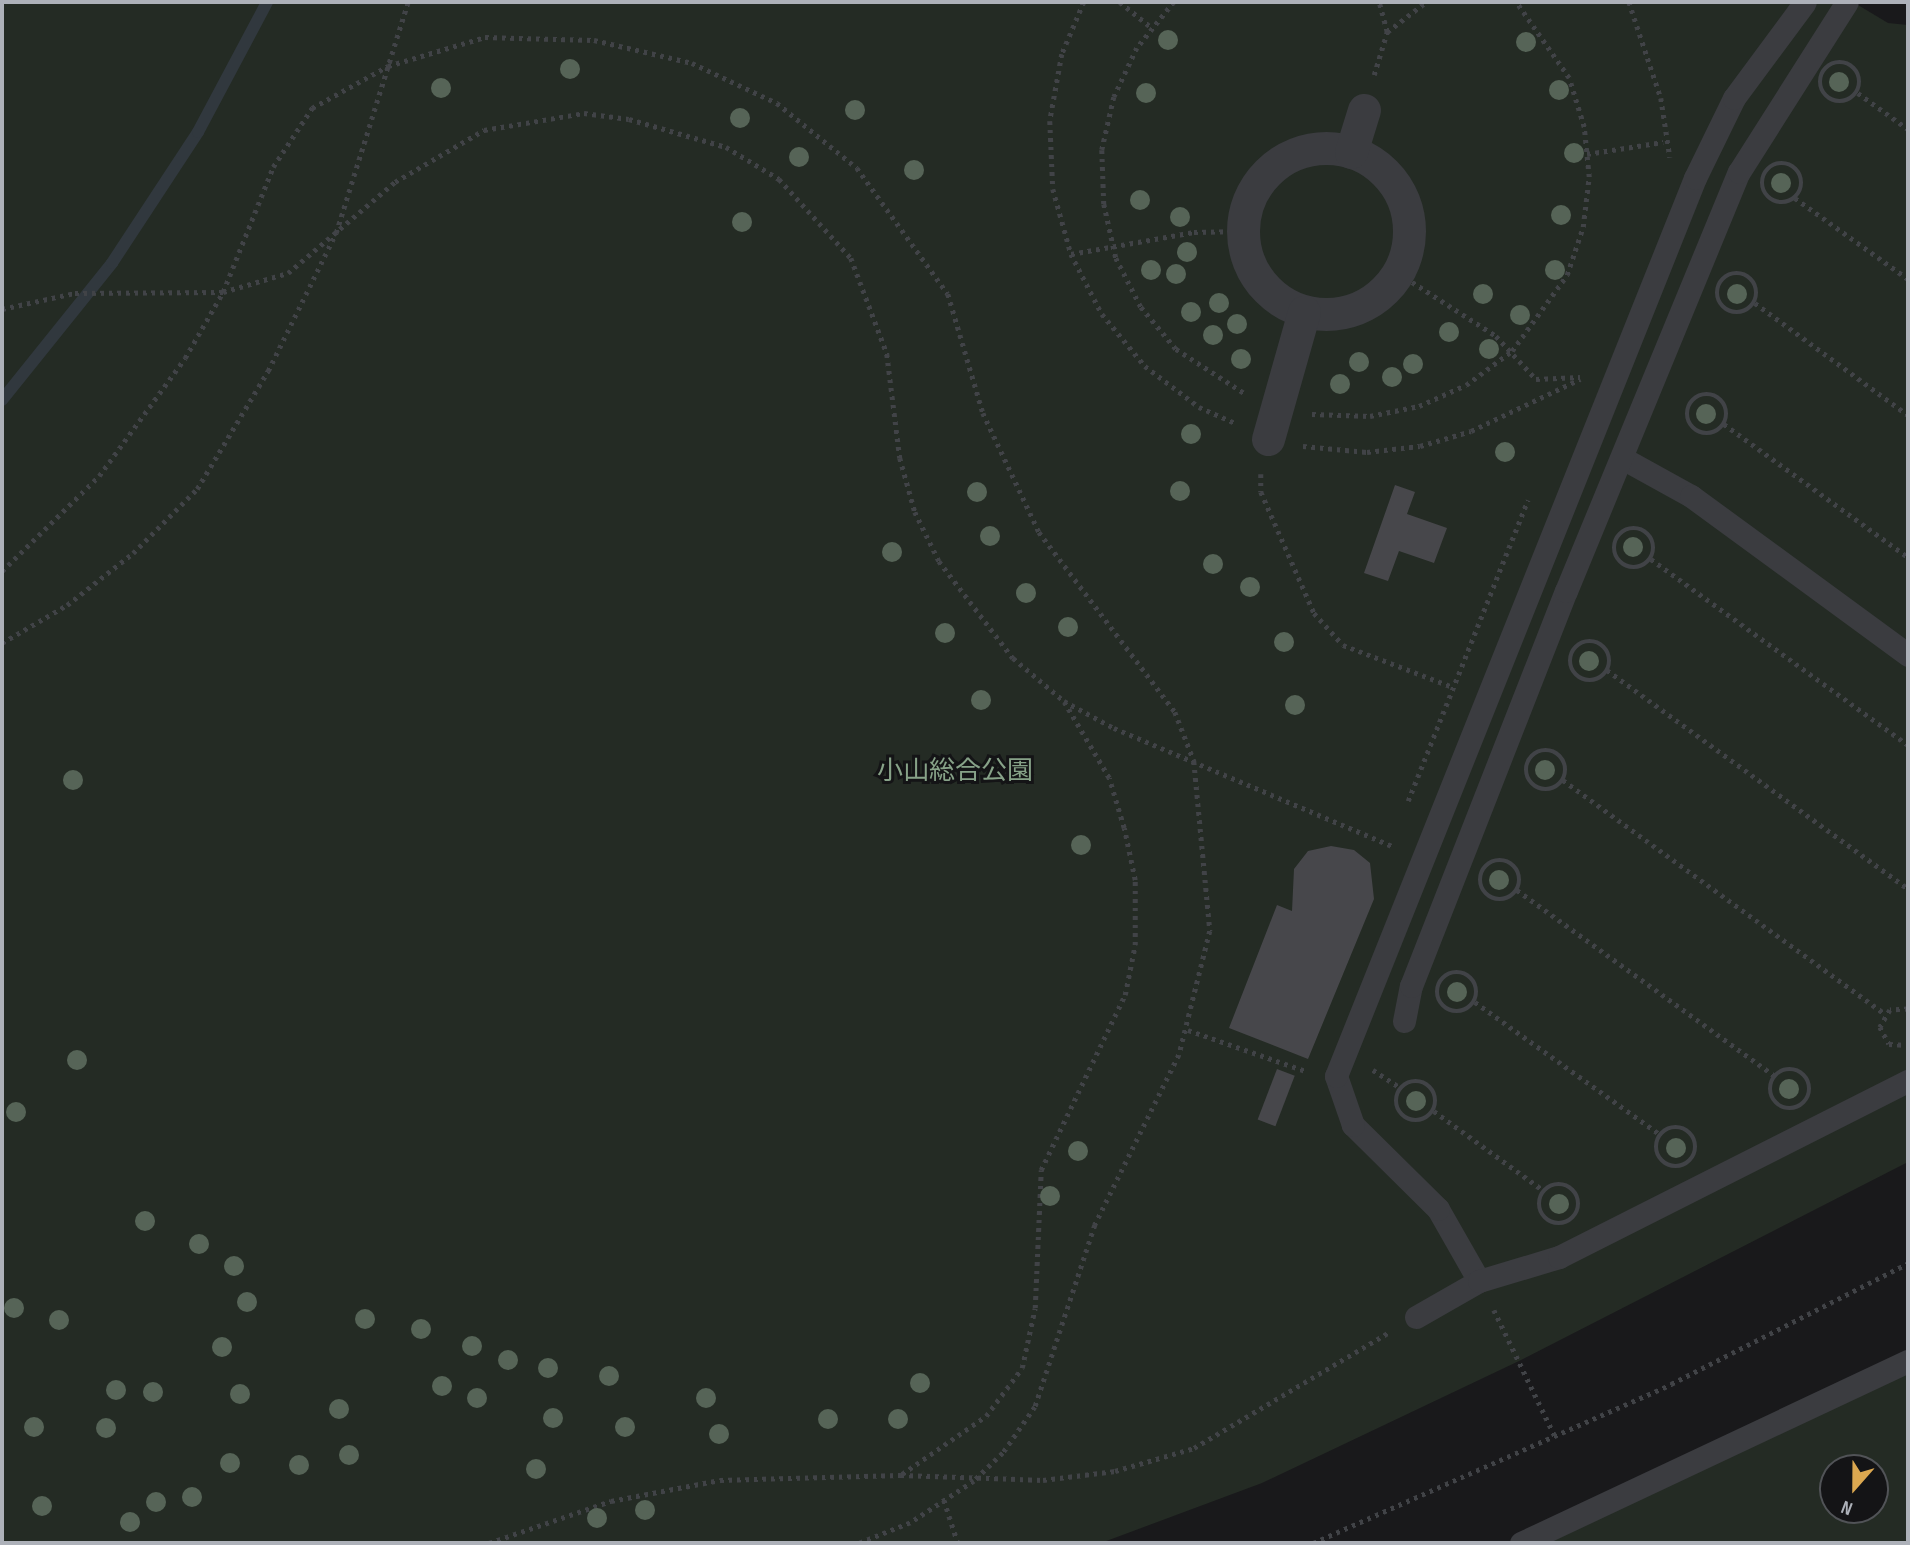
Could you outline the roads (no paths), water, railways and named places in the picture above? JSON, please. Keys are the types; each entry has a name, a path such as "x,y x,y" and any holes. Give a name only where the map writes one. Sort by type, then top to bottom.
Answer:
{"street":[{"path":"1351,152 1364,110"},
{"path":"1304,151 1351,152 1392,181 1405,204 1409,230 1398,273 1377,297 1355,310 1304,312 1264,287 1250,267 1243,231 1250,197 1282,161 1304,151"},
{"path":"1268,439 1304,312"}],"lane":[{"path":"1479,1281 1438,1209 1353,1125 1336,1076 1695,178 1734,98 1805,2"},
{"path":"1404,1021 1411,986 1739,172 1847,2"},
{"path":"1624,459 1692,496 1908,655"},
{"path":"1416,1317 1479,1281 1559,1257 1908,1081"},
{"path":"1521,1543 1908,1361"}],"waterway":[{"path":"2,400 112,263 198,132 267,2"}],"park label":[{"name":"小山総合公園","path":"955,772"}]}
